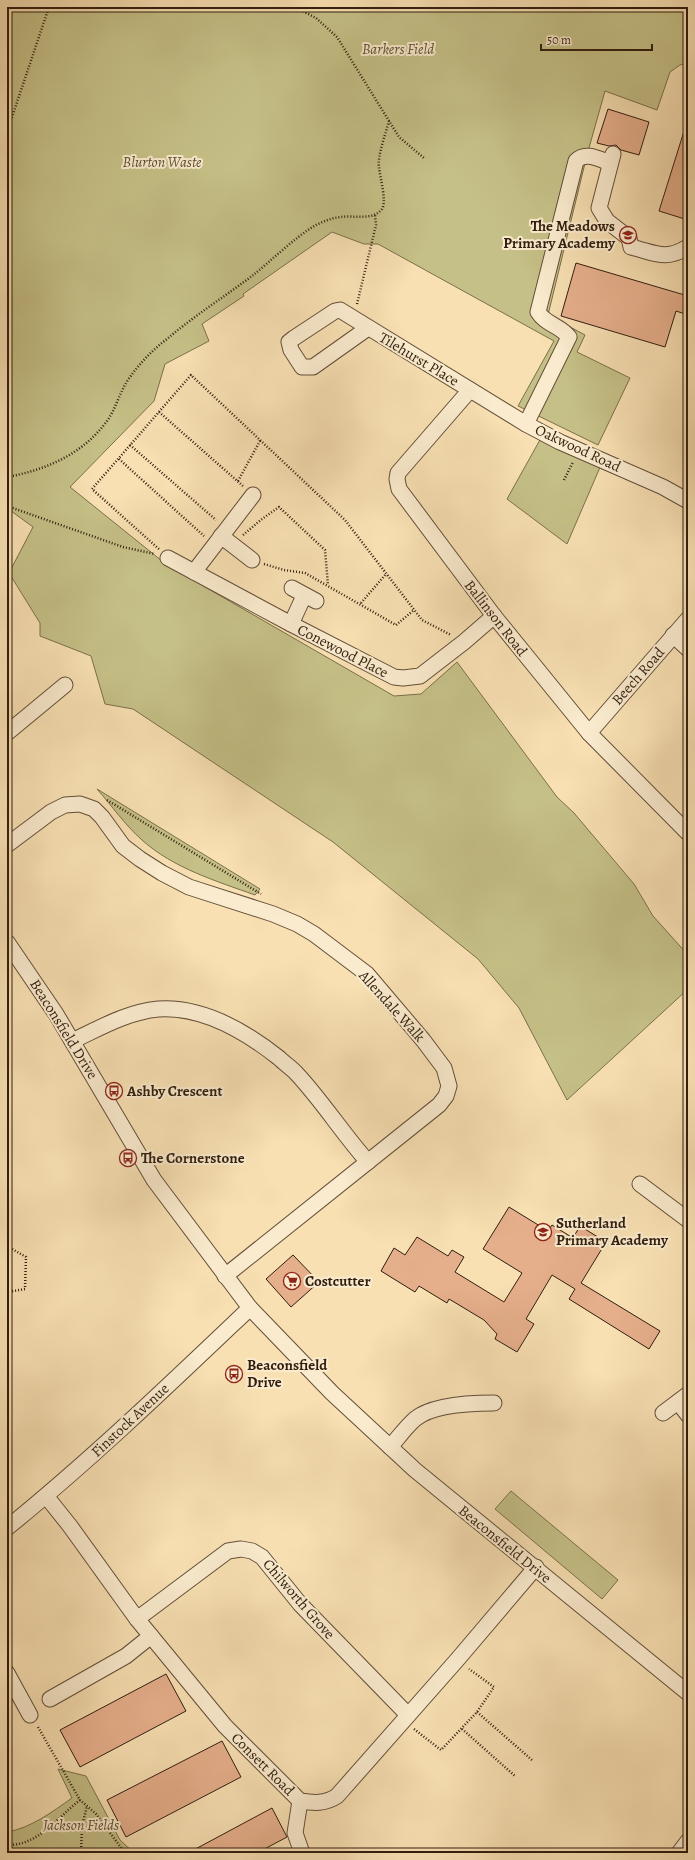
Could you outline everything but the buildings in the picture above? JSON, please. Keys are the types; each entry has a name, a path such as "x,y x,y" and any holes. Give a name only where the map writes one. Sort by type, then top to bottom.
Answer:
{"street":[{"path":"526,424 569,337 565,332 541,318 538,312 576,161 580,156 587,155 612,158 599,208 607,221 629,238 631,247 667,256 673,255 688,247"},
{"name":"Tilehurst Place","path":"368,328 313,367 302,367 291,350 289,342 335,311 340,310 354,317 368,328 470,390"},
{"name":"Oakwood Road","path":"470,390 526,424 578,450 663,487 688,501"},
{"name":"Ballinson Road","path":"470,390 398,473 397,484 399,489 494,616 589,733 688,833"},
{"path":"194,572 224,539 253,495"},
{"path":"224,539 252,560"},
{"name":"Conewood Place","path":"168,558 394,677 403,678 420,676 494,616"},
{"name":"Conewood Place","path":"291,624 304,595"},
{"name":"Beech Road","path":"589,733 688,619"},
{"path":"673,635 688,649"},
{"path":"7,733 65,685"},
{"name":"Allendale Walk","path":"7,845 50,812 64,805 80,804 94,809 102,817 123,846 162,874 189,887 273,914 297,924 314,934 367,974 423,1040 444,1068 449,1086 446,1096 439,1104 225,1276"},
{"name":"Beaconsfield Drive","path":"7,942 56,1014 154,1180 250,1308 332,1393 433,1485 536,1567 688,1693"},
{"path":"72,1041 123,1017 157,1010 178,1010 202,1014 226,1023 255,1040 297,1074 368,1162"},
{"path":"640,1184 688,1220"},
{"name":"Finstock Avenue","path":"7,1528 46,1496 120,1430 250,1308"},
{"path":"663,1413 682,1398 688,1414"},
{"path":"390,1447 415,1419 421,1416 444,1407 466,1403 494,1403"},
{"name":"Consett Road","path":"46,1496 70,1526 137,1619 225,1726 300,1801 316,1803 329,1801 337,1796 405,1717 457,1660 536,1567"},
{"name":"Chilworth Grove","path":"137,1619 228,1551 241,1549 252,1550 262,1557 300,1604 405,1717"},
{"path":"50,1699 126,1656 151,1636"},
{"path":"7,1673 30,1715"},
{"path":"300,1801 295,1833 302,1853"},
{"path":"679,1853 688,1841"}],"path":[{"path":"7,132 49,7"},
{"path":"295,7 316,18 337,38 399,137 424,158"},
{"path":"7,477 28,473 56,463 79,449 93,437 108,420 126,383 144,360 167,338 239,286 301,235 329,219 375,214 382,209 384,202 378,166 389,121"},
{"path":"354,317 376,225 375,214"},
{"path":"159,412 253,495"},
{"path":"238,482 261,440"},
{"path":"130,445 224,539"},
{"path":"564,480 578,450"},
{"path":"119,459 224,539"},
{"path":"7,506 123,547 168,558"},
{"path":"224,539 262,519 279,507 324,550 328,585"},
{"path":"252,560 284,570 305,573 361,603 396,625 414,610"},
{"path":"361,603 386,574"},
{"path":"102,797 262,894"},
{"path":"7,1246 26,1257 24,1289 7,1292"},
{"path":"405,1717 441,1750 462,1729 494,1687 457,1660"},
{"path":"476,1712 532,1760"},
{"path":"30,1715 80,1800 96,1814 125,1853"},
{"path":"462,1729 515,1776"},
{"path":"7,1845 17,1845 31,1840 41,1834 80,1800"},
{"path":"81,1853 82,1826 86,1806"}],"green space":[{"path":"7,7 688,7 688,63 680,65 670,72 657,110 605,91 587,155 548,315 585,335 577,352 630,378 598,445 518,406 554,341 378,244 364,244 332,232 243,294 244,296 202,324 209,341 165,364 154,401 70,487 167,565 394,696 421,694 457,662 557,797 574,813 634,884 653,916 688,955 688,989 567,1100 519,1008 478,959 333,842 133,709 105,704 91,656 40,636 40,623 9,573 33,527 7,508"},
{"path":"541,438 601,465 567,544 507,499"},
{"path":"97,789 260,889 255,895 196,873 167,858 142,840 124,822"},
{"path":"511,1491 618,1580 602,1599 495,1509"},
{"name":"Jackson Fields","path":"58,1769 86,1776 120,1840 134,1853 7,1853 7,1832 33,1823 72,1798"}],"place":[{"name":"The Meadows Primary Academy","path":"628,235"},
{"name":"Ashby Crescent","path":"114,1091"},
{"name":"The Cornerstone","path":"128,1158"},
{"name":"Sutherland Primary Academy","path":"543,1232"},
{"name":"Costcutter","path":"292,1281"},
{"name":"Beaconsfield Drive","path":"234,1374"}],"park label":[{"name":"Barkers Field","path":"398,49"},
{"name":"Blurton Waste","path":"162,162"}]}
